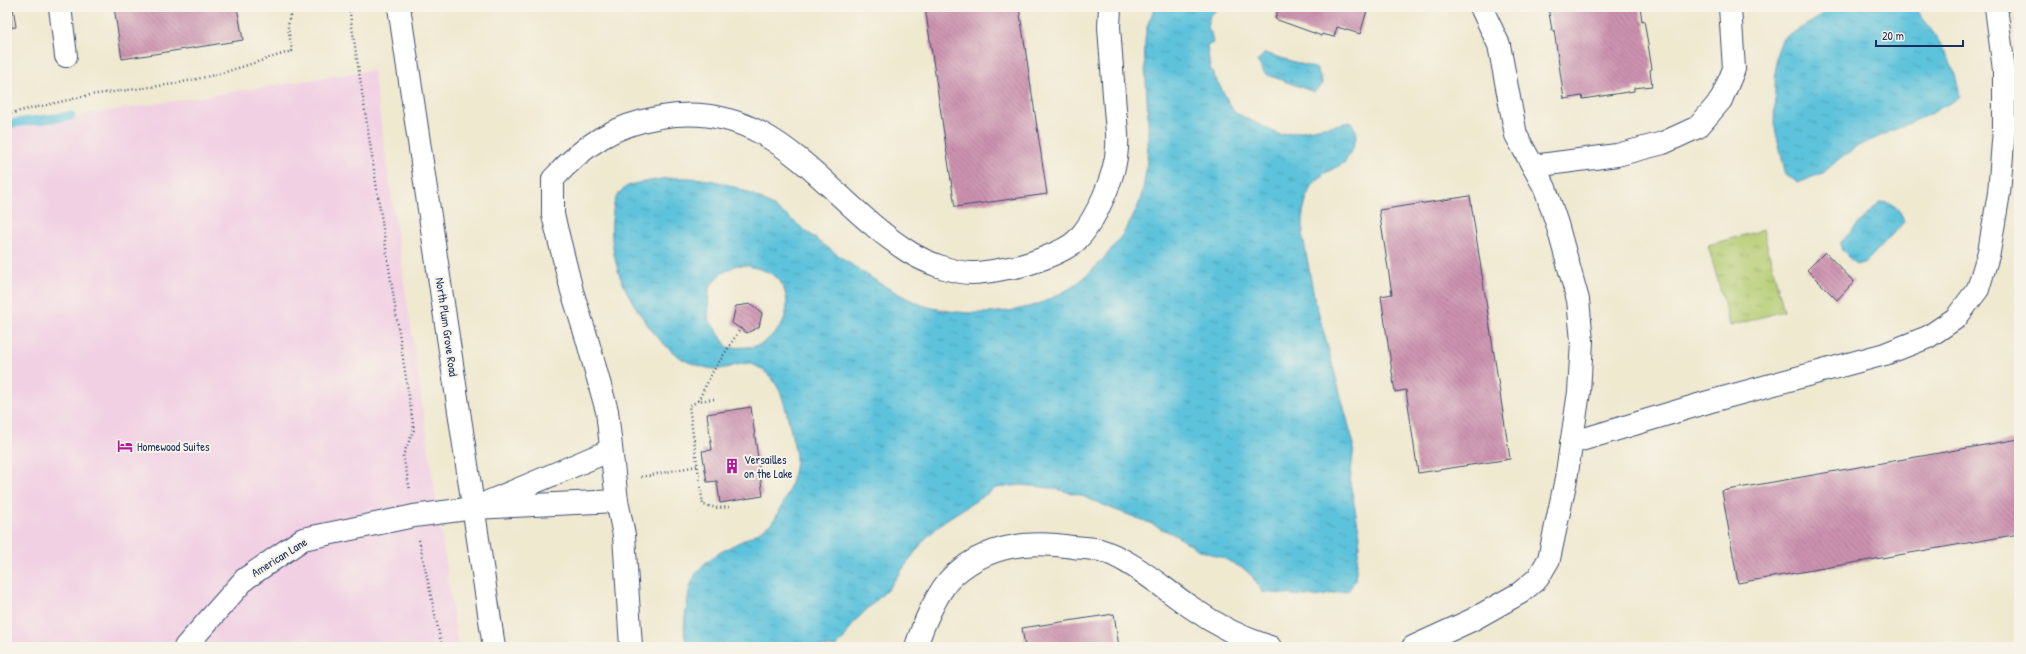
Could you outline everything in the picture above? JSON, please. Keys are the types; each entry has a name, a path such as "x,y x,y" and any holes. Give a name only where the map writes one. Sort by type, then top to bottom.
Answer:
{"street":[{"path":"60,7 66,56"},
{"name":"North Plum Grove Road","path":"399,7 494,647"},
{"path":"631,647 624,535 616,492 607,411 572,291 553,215 553,179 574,156 597,140 636,121 669,116 709,114 739,122 762,132 798,158 864,217 910,252 937,266 970,273 1027,266 1076,241 1096,212 1111,181 1118,147 1109,27 1110,7"},
{"path":"1413,647 1472,620 1520,593 1538,578 1549,559 1566,479 1579,392 1582,341 1578,300 1545,188 1516,135 1499,45 1481,7"},
{"path":"1533,166 1617,155 1663,143 1698,127 1721,100 1734,69 1730,7"},
{"path":"1572,443 1708,402 1885,354 1928,337 1956,318 1978,289 1989,252 1999,193 2004,129 2004,70 1996,7"},
{"path":"474,508 611,450"},
{"path":"474,508 616,492"},
{"name":"American Lane","path":"185,647 245,579 303,539 414,516 474,508"},
{"path":"916,647 922,629 938,597 952,576 974,560 1002,548 1027,544 1060,545 1100,550 1131,566 1193,609 1223,627 1251,641 1270,647"}],"path":[{"path":"7,114 90,95 182,83 219,74 292,51 288,27 291,7"},
{"path":"349,7 368,143 414,430 403,455"},
{"path":"698,401 712,372 732,344 740,328"},
{"path":"714,399 698,401 689,406 697,466 703,506 718,508 729,507"},
{"path":"616,492 697,466"},
{"path":"423,560 442,647"}],"shaded area":[{"path":"373,70 458,647 7,647 7,127"}],"green space":[{"path":"1763,230 1784,311 1730,326 1708,245"}],"water":[{"path":"1155,7 1221,7 1210,15 1207,27 1211,33 1213,43 1207,46 1210,68 1234,112 1280,135 1351,122 1357,133 1353,148 1344,163 1325,173 1313,184 1308,193 1303,212 1303,237 1314,296 1354,445 1350,482 1360,536 1355,580 1349,590 1316,597 1262,592 1252,576 1244,569 1223,558 1199,550 1173,534 1145,521 1080,495 1052,488 1021,485 996,488 944,521 924,540 888,589 855,621 843,640 836,647 687,647 684,631 685,616 690,586 697,573 704,564 714,556 759,532 774,520 779,513 787,495 795,467 796,453 784,403 772,378 751,364 740,364 715,369 707,368 682,359 658,338 647,324 628,294 615,260 612,239 612,218 614,204 619,193 632,184 667,178 694,178 730,185 771,205 865,274 906,298 918,303 941,310 966,313 1004,312 1033,306 1048,300 1078,283 1101,262 1121,236 1137,209 1144,185 1148,148 1145,44 1147,27","holes":["737,265 760,269 777,277 784,288 787,304 786,312 784,319 775,333 763,343 751,347 728,348 708,318 709,288 719,275"]},
{"path":"1827,7 1914,7 1937,38 1949,60 1958,84 1960,97 1932,113 1858,146 1840,158 1823,173 1799,182 1786,176 1774,124 1776,56 1782,39 1820,17"},
{"path":"1265,53 1317,69 1323,84 1314,92 1265,74 1257,61"},
{"path":"1880,202 1889,203 1899,210 1904,222 1866,262 1856,265 1842,251 1840,243"}],"building":[{"path":"7,7 13,7 16,27 7,28"},
{"path":"114,7 237,7 243,40 122,59"},
{"path":"925,7 1019,7 1047,194 955,207"},
{"path":"1273,7 1368,7 1360,34 1337,27 1334,37 1322,34 1322,36 1275,19 1278,9"},
{"path":"1548,7 1640,7 1642,21 1644,20 1652,69 1650,70 1652,86 1634,88 1634,91 1583,99 1582,96 1564,99 1554,30 1552,30"},
{"path":"1470,196 1510,459 1418,473 1406,390 1395,392 1381,296 1392,294 1379,210"},
{"path":"1825,252 1854,282 1837,300 1807,270"},
{"path":"751,304 762,313 759,327 747,333 732,323 736,306"},
{"name":"Versailles on the Lake","path":"751,407 763,496 720,503 717,481 707,482 702,451 712,450 707,414"},
{"path":"2019,439 2019,534 1738,583 1722,491"},
{"path":"1114,614 1119,647 1025,647 1022,628"}],"waterway":[{"path":"7,124 71,116"}],"place":[{"name":"Homewood Suites","path":"125,446"},
{"name":"Versailles on the Lake","path":"732,466"}]}
